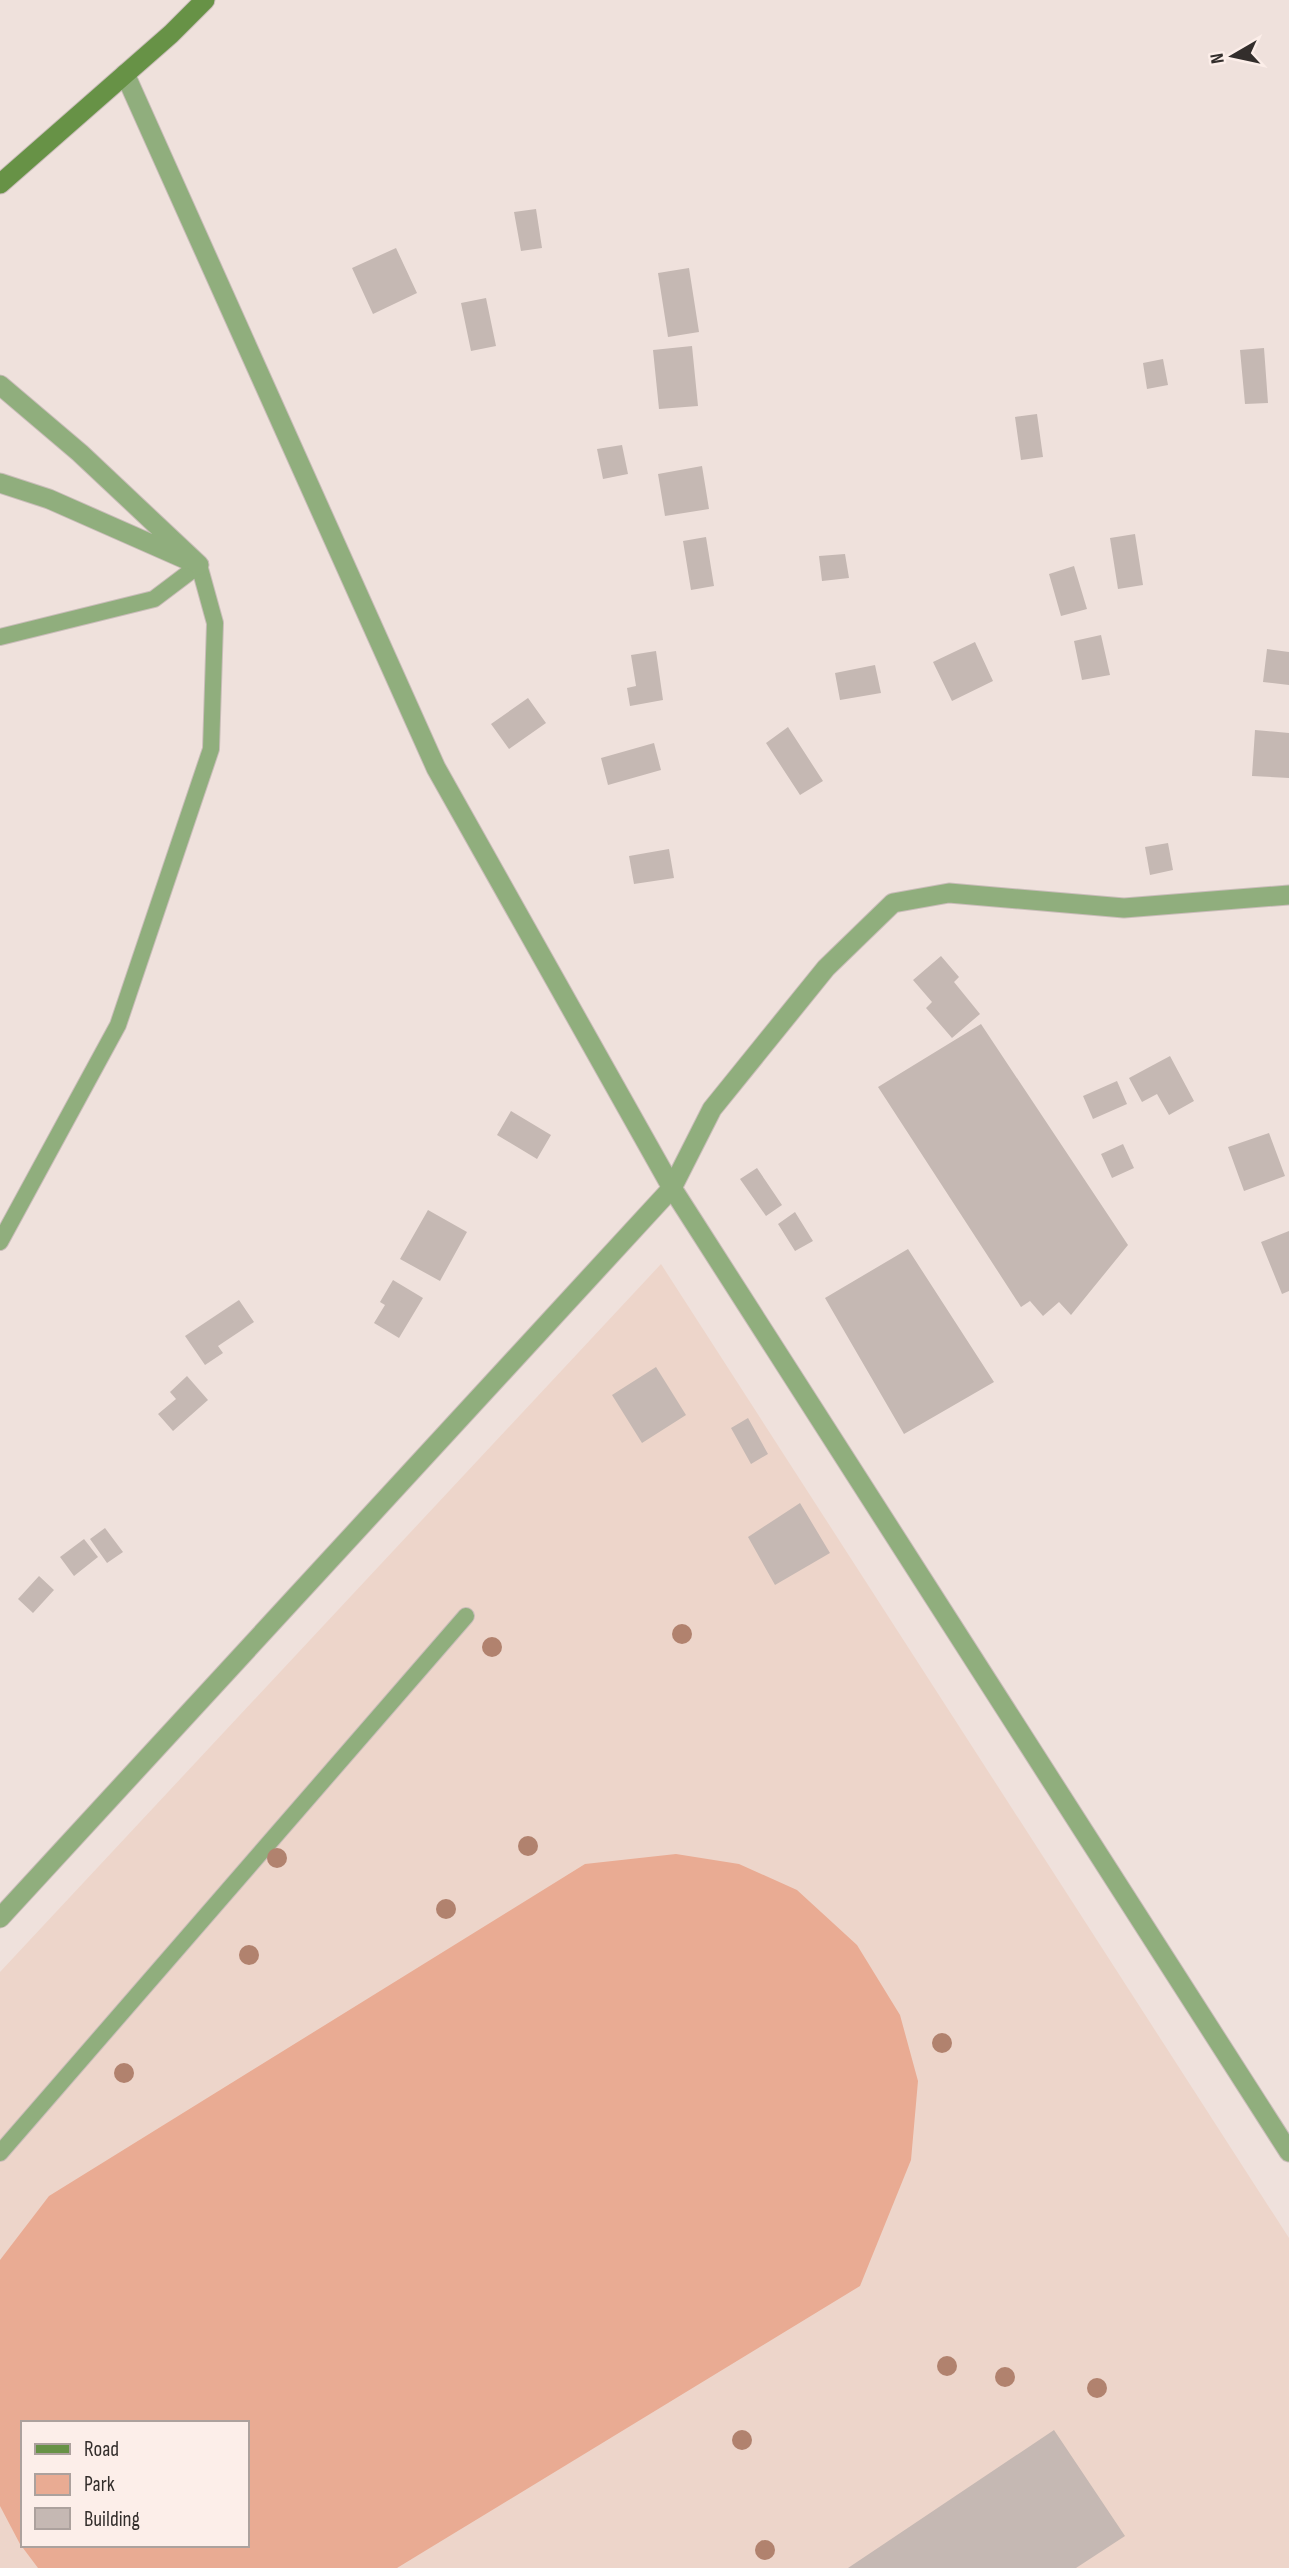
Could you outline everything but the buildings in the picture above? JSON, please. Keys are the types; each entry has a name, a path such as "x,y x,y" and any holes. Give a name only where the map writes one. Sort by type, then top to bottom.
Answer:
{"main road":[{"path":"0,184 205,0"}],"street":[{"path":"125,74 436,768 672,1188 1289,2152"},
{"path":"0,386 80,453 199,565"},
{"path":"0,483 49,499 199,565"},
{"path":"0,1918 672,1188 712,1109 826,968 893,903 949,894 1124,908 1289,895"}],"lane":[{"path":"0,637 154,599 199,565 215,623 211,749 117,1025 0,1242"},
{"path":"0,2153 466,1616"}],"shaded area":[{"path":"661,1264 1289,2238 1289,2568 0,2568 0,1972"}],"green space":[{"path":"676,1854 739,1864 797,1890 857,1945 900,2015 918,2081 911,2160 860,2286 397,2568 38,2568 22,2547 248,2547 248,2421 21,2421 20,2544 0,2506 0,2260 49,2196 585,1864"}]}
